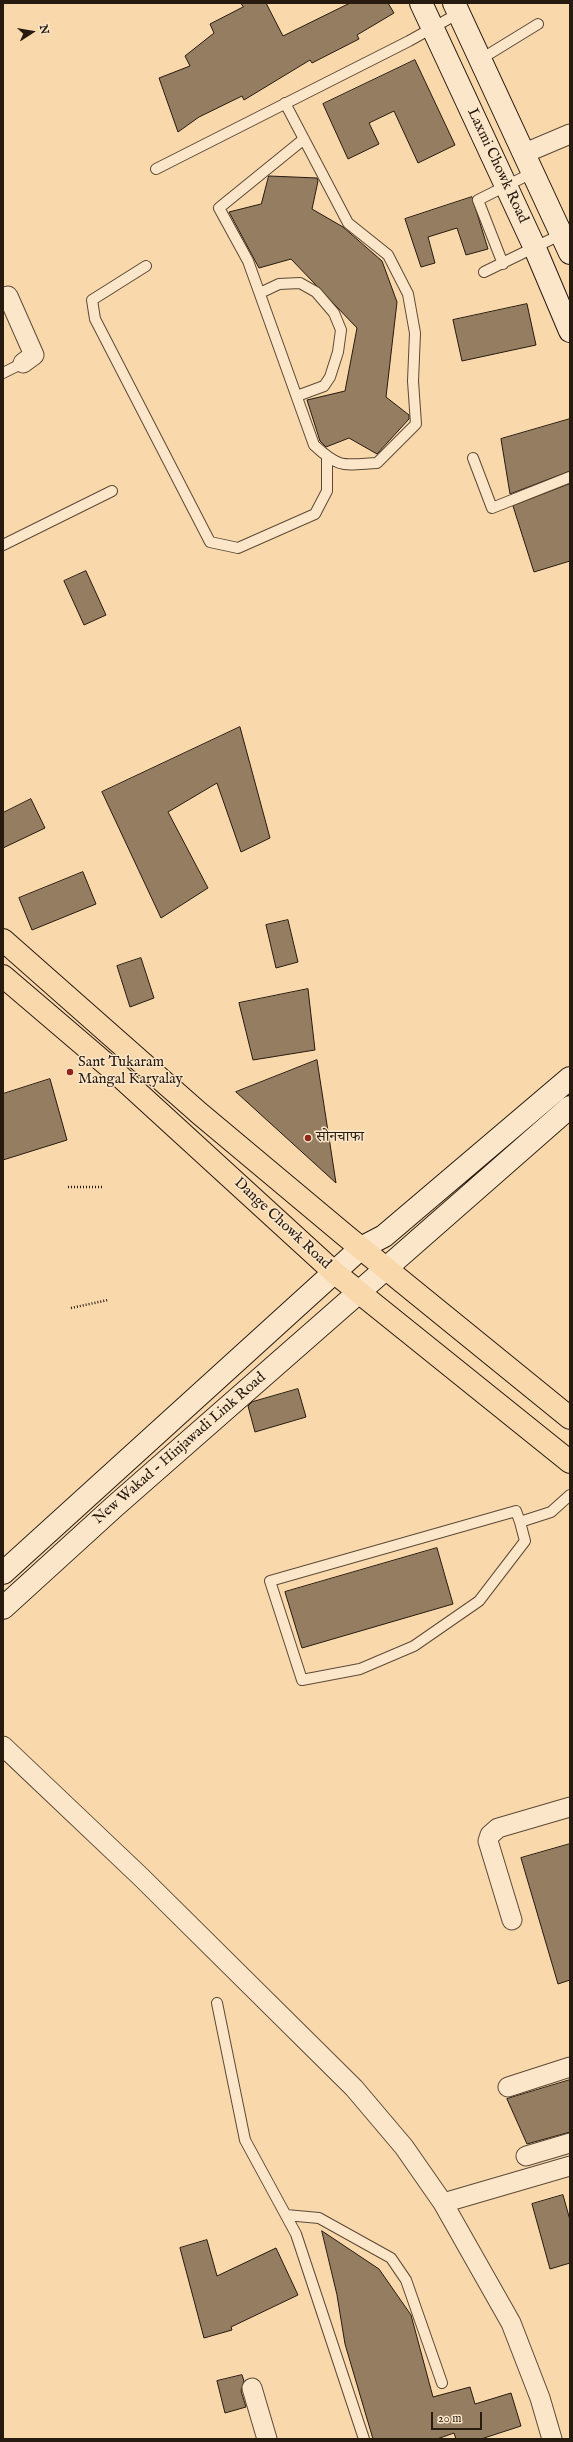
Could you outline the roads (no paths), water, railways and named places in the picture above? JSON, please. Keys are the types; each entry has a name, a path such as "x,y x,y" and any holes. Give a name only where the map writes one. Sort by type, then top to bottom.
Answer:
{"main road":[{"name":"Laxmi Chowk Road","path":"421,3 434,27 534,246 570,331"},
{"name":"Laxmi Chowk Road","path":"457,8 566,243"},
{"name":"Dange Chowk Road","path":"3,940 199,1113 386,1269 570,1418"},
{"name":"Dange Chowk Road","path":"3,976 113,1070 335,1273 570,1462"},
{"name":"New Wakad - Hinjawadi Link Road","path":"3,1573 361,1248 384,1236 570,1078"},
{"name":"New Wakad - Hinjawadi Link Road","path":"3,1608 115,1506 570,1107"},
{"path":"98,1487 115,1506"}],"street":[{"path":"529,162 570,134"},
{"path":"8,296 34,355 23,363"},
{"path":"3,1746 141,1877 354,2088 404,2147 443,2203 512,2323 525,2356 552,2439"},
{"path":"512,1920 488,1841 490,1835 498,1828 570,1807"},
{"path":"508,2086 570,2067"},
{"path":"526,2156 570,2143"},
{"path":"443,2203 570,2166"},
{"path":"252,2388 267,2439"}],"lane":[{"path":"156,169 434,27 457,8"},
{"path":"481,59 538,24"},
{"path":"285,103 304,139 348,223 388,255 408,294 415,333 413,381 416,424 377,463 342,465 327,456 314,444 248,261 219,208 304,139"},
{"path":"503,264 478,200 505,185 529,162"},
{"path":"484,272 503,264 534,246 566,243"},
{"path":"146,266 92,300 95,319 210,542 238,548 315,514 327,491 327,456"},
{"path":"260,293 279,284 300,283 316,292 334,313 341,330 338,352 330,377 324,386 297,396"},
{"path":"3,373 23,363"},
{"path":"473,458 492,508 570,477"},
{"path":"3,545 112,491"},
{"path":"520,1522 551,1512 570,1495"},
{"path":"516,1511 520,1522 525,1541 479,1601 414,1646 360,1669 302,1680 270,1580 516,1511"},
{"path":"217,2003 245,2140 296,2234 364,2439"},
{"path":"286,2215 319,2218 391,2258 406,2280 442,2383"}],"place":[{"name":"Sant Tukaram Mangal Karyalay","path":"70,1072"},
{"name":"सोनचाफा","path":"308,1138"}]}
